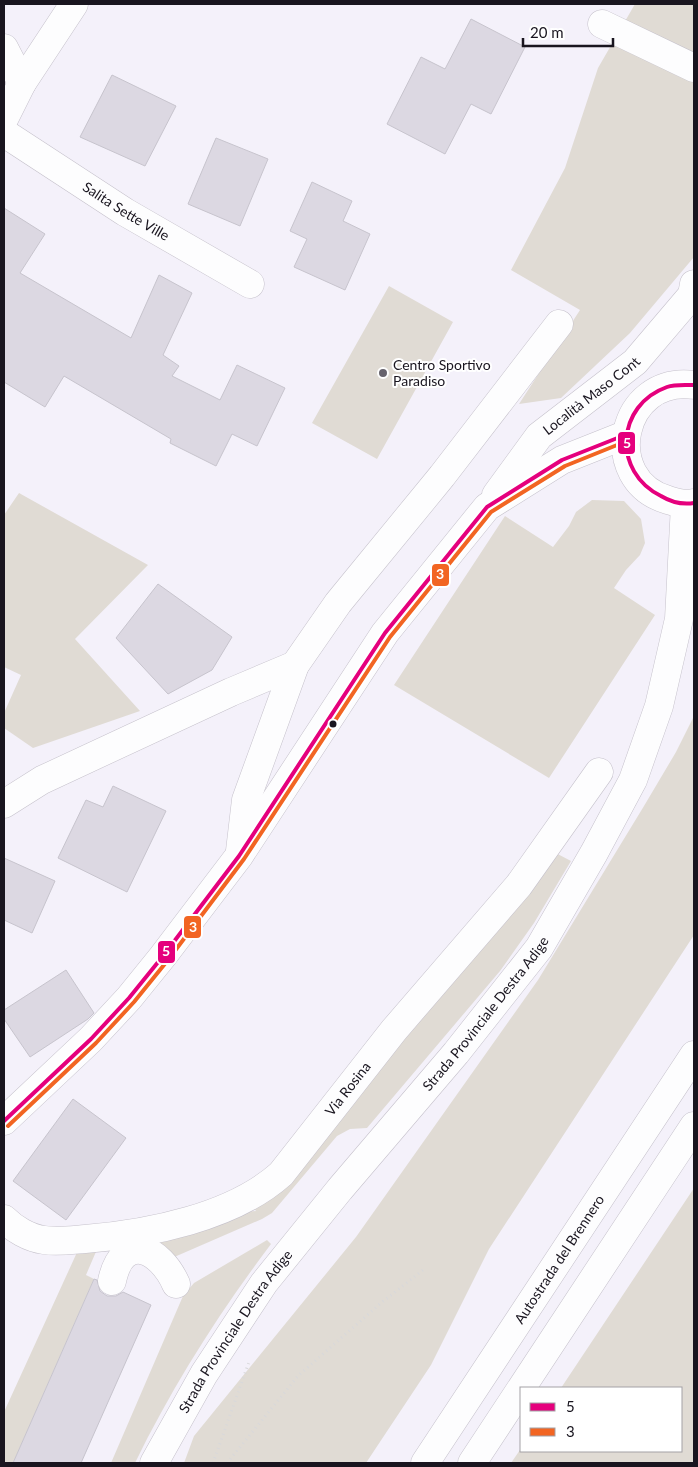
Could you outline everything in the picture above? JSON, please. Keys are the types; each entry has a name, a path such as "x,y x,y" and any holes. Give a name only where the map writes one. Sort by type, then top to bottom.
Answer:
{"main road":[{"path":"4,119 22,83 74,4"},
{"path":"602,24 694,68"},
{"path":"4,48 22,83"},
{"name":"Salita Sette Ville","path":"4,133 125,212 250,284"},
{"name":"Località Maso Cont","path":"4,1122 92,1039 129,998 239,856 385,633 487,507 539,436 635,362 692,295 694,284"},
{"path":"239,856 246,800 295,665 338,603 442,476 559,324"},
{"path":"690,504 652,495 630,469 625,436 634,410 654,391 680,383 694,385"},
{"path":"487,507 562,460 625,436"},
{"name":"Strada Provinciale Destra Adige","path":"154,1463 204,1374 264,1283 340,1189 456,1053 539,948 594,853 633,780 659,706 679,619 690,504"},
{"path":"4,804 42,780 231,692 295,665"},
{"name":"Via Rosina","path":"4,1219 12,1227 44,1240 105,1237 149,1230 194,1218 235,1204 265,1189 281,1174 394,1030 518,885 599,772"},
{"name":"Autostrada del Brennero","path":"425,1463 694,1055"},
{"path":"522,1387 694,1126"},
{"path":"112,1281 116,1266 122,1256 132,1250 146,1250 158,1256 169,1268 176,1284"},
{"path":"472,1463 520,1390"}],"path":[{"path":"227,1463 298,1376 381,1303 423,1270"},
{"path":"213,1463 250,1361"}],"shaded area":[{"path":"635,4 694,4 694,257 630,333 561,398 519,404 580,310 511,270 565,168 598,68"},
{"name":"Centro Sportivo Paradiso","path":"389,286 453,322 377,459 312,423"},
{"path":"19,493 148,565 75,639 140,711 33,748 4,728 4,713 21,675 4,667 4,515"},
{"path":"592,500 624,501 641,519 645,543 640,555 626,570 614,588 655,615 549,778 394,685 505,516 553,547 569,526 576,512"},
{"path":"694,716 694,935 489,1249 431,1365 366,1463 184,1463 194,1436 356,1237 538,980 676,752"},
{"path":"550,850 571,861 534,923 500,971 367,1128 350,1129 337,1136 272,1213 262,1219 172,1258 146,1240 241,1212 256,1211 251,1204"},
{"path":"694,1188 694,1463 511,1463 520,1450 520,1452 683,1452 683,1387 562,1387"},
{"path":"267,1240 271,1244 233,1296 198,1350 165,1406 135,1463 111,1463 183,1296 194,1283"},
{"path":"98,1247 86,1275 94,1279 13,1463 4,1463 4,1412 79,1248"}],"building":[{"path":"471,19 525,47 491,114 471,104 445,154 387,124 421,57 445,69"},
{"path":"112,75 176,106 145,166 80,137"},
{"path":"216,138 268,159 240,226 188,204"},
{"path":"312,182 352,201 343,221 370,234 345,290 294,267 307,239 290,231"},
{"path":"4,208 45,234 20,273 131,338 159,275 192,293 163,355 179,366 172,376 220,400 237,365 285,388 257,446 232,434 216,466 170,443 171,439 64,376 45,407 4,382"},
{"path":"158,584 232,637 212,670 168,694 116,638"},
{"path":"113,786 166,811 127,892 58,858 86,800 103,807"},
{"path":"4,858 55,881 32,933 4,920"},
{"path":"66,970 94,1013 88,1019 30,1057 4,1019 4,1010"},
{"path":"73,1099 126,1138 66,1220 13,1181"},
{"path":"94,1279 97,1280 100,1291 107,1296 116,1296 123,1292 151,1305 81,1463 13,1463"}],"transit line":[{"name":"5","path":"694,385 670,386 650,396 638,408 630,423 626,439 628,456 634,471 645,485 661,496 673,501 685,504 694,503"},
{"name":"5","path":"4,1121 91,1039 129,998 163,956 239,856 385,633 487,507 562,460 625,435"},
{"name":"3","path":"8,1126 96,1043 134,1002 168,960 244,859 390,637 491,512 565,466 627,441"}],"place":[{"name":"Centro Sportivo Paradiso","path":"383,373"}]}
